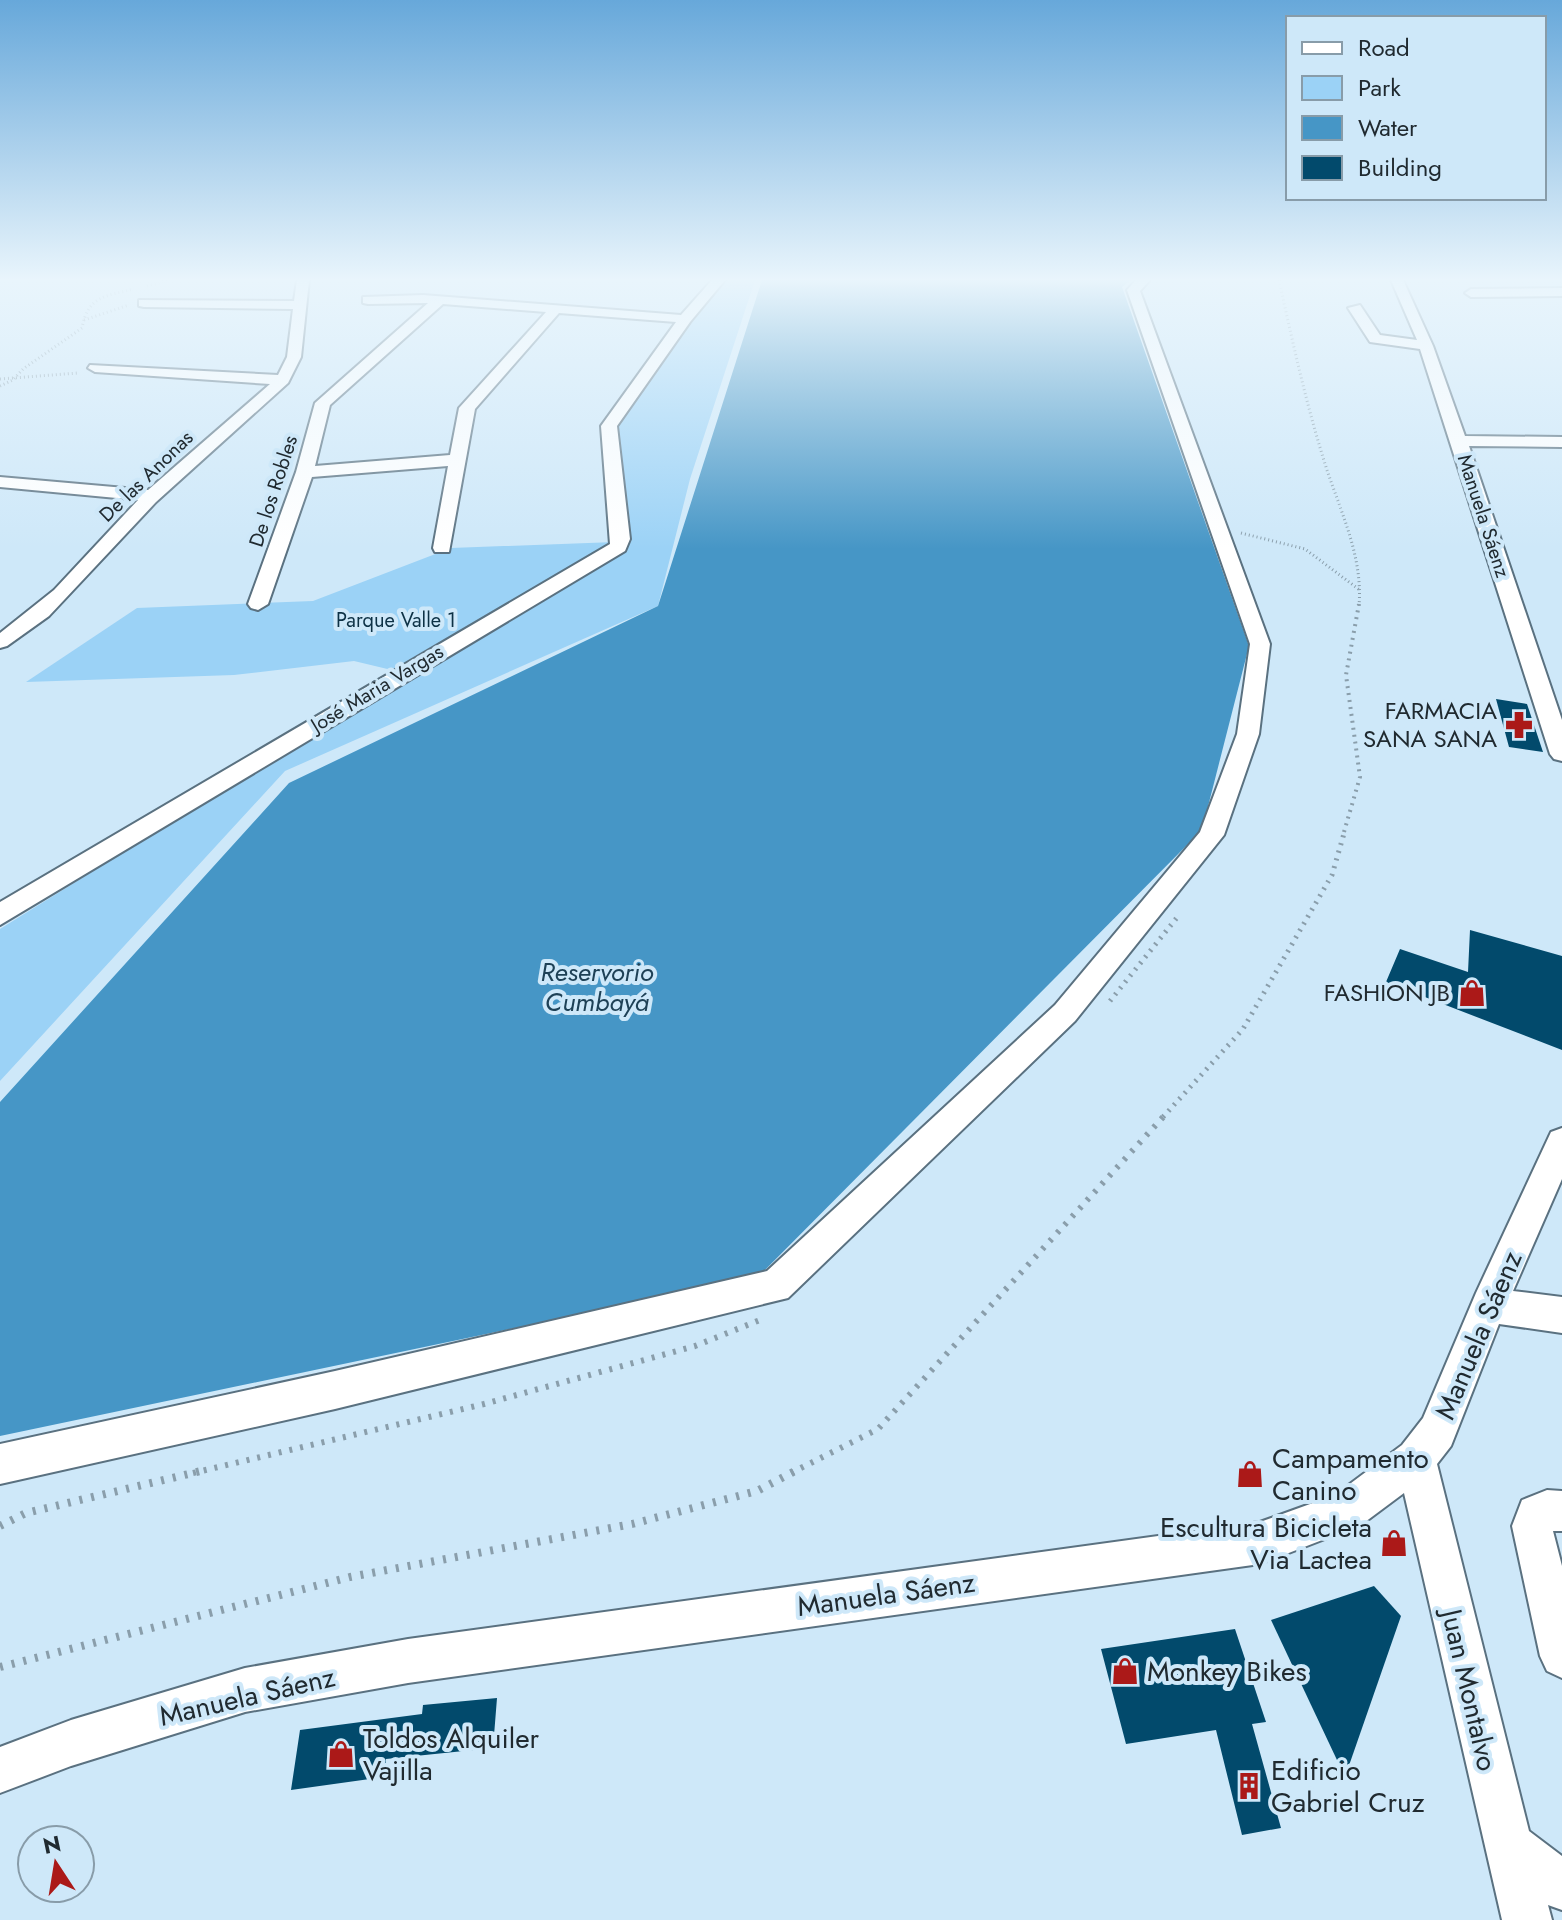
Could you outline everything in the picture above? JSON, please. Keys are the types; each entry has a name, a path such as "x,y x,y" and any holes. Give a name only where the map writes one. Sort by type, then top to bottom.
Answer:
{"street":[{"path":"120,370 283,380"},
{"name":"De las Anonas","path":"0,642 16,633 64,588 152,496 283,380 288,370"},
{"name":"De los Robles","path":"258,604 305,472 323,403 359,370"},
{"path":"442,548 467,408 502,370"},
{"name":"José Maria Vargas","path":"0,915 401,673 618,547 621,539 609,426 649,370"},
{"path":"0,1464 335,1390 776,1286 1065,1013 1211,835 1248,734 1260,644 1162,370"},
{"name":"Manuela Sáenz","path":"1434,370 1558,725 1562,754"},
{"path":"1459,441 1562,442"},
{"path":"305,472 456,460"},
{"path":"0,482 152,496"},
{"name":"Manuela Sáenz","path":"0,1770 71,1743 245,1690 438,1657 1260,1543 1347,1511 1416,1459 1437,1432 1489,1305 1562,1142"},
{"path":"1489,1305 1562,1315"},
{"name":"Juan Montalvo","path":"1416,1459 1527,1920"},
{"path":"1562,1511 1547,1510 1536,1514 1532,1526 1562,1656"},
{"path":"1506,1843 1562,1886"}],"path":[{"path":"0,386 15,379 23,370"},
{"path":"0,379 88,370"},
{"path":"1237,543 1232,531 1305,549 1361,591"},
{"path":"1103,1008 1125,986 1187,904"},
{"path":"0,1526 26,1513 499,1400 695,1346 763,1319"}],"green space":[{"path":"652,370 726,370 690,479 658,606 285,771 0,1081 0,929 400,680 628,546 615,426"},
{"name":"Parque Valle 1","path":"615,542 400,672 354,661 234,675 26,682 137,608 313,601 451,548"}],"water":[{"name":"Reservorio Cumbayá","path":"733,370 1151,370 1249,646 1202,830 758,1277 0,1436 0,1102 289,783 658,606"}],"building":[{"name":"FARMACIA SANA SANA","path":"1496,699 1527,704 1543,752 1509,747"},
{"name":"FASHION JB","path":"1470,930 1562,956 1562,1050 1386,982 1400,949 1468,972"},
{"path":"1374,1586 1401,1616 1345,1777 1271,1620"},
{"path":"1235,1629 1266,1722 1252,1724 1281,1828 1242,1835 1216,1730 1126,1744 1101,1649"},
{"path":"497,1698 493,1748 386,1759 384,1777 291,1790 300,1730 422,1714 423,1705"}],"place":[{"name":"FARMACIA SANA SANA","path":"1519,725"},
{"name":"FASHION JB","path":"1472,993"},
{"name":"Campamento Canino","path":"1250,1474"},
{"name":"Escultura Bicicleta Via Lactea","path":"1394,1543"},
{"name":"Monkey Bikes","path":"1125,1671"},
{"name":"Toldos Alquiler Vajilla","path":"341,1754"},
{"name":"Edificio Gabriel Cruz","path":"1249,1786"}]}
